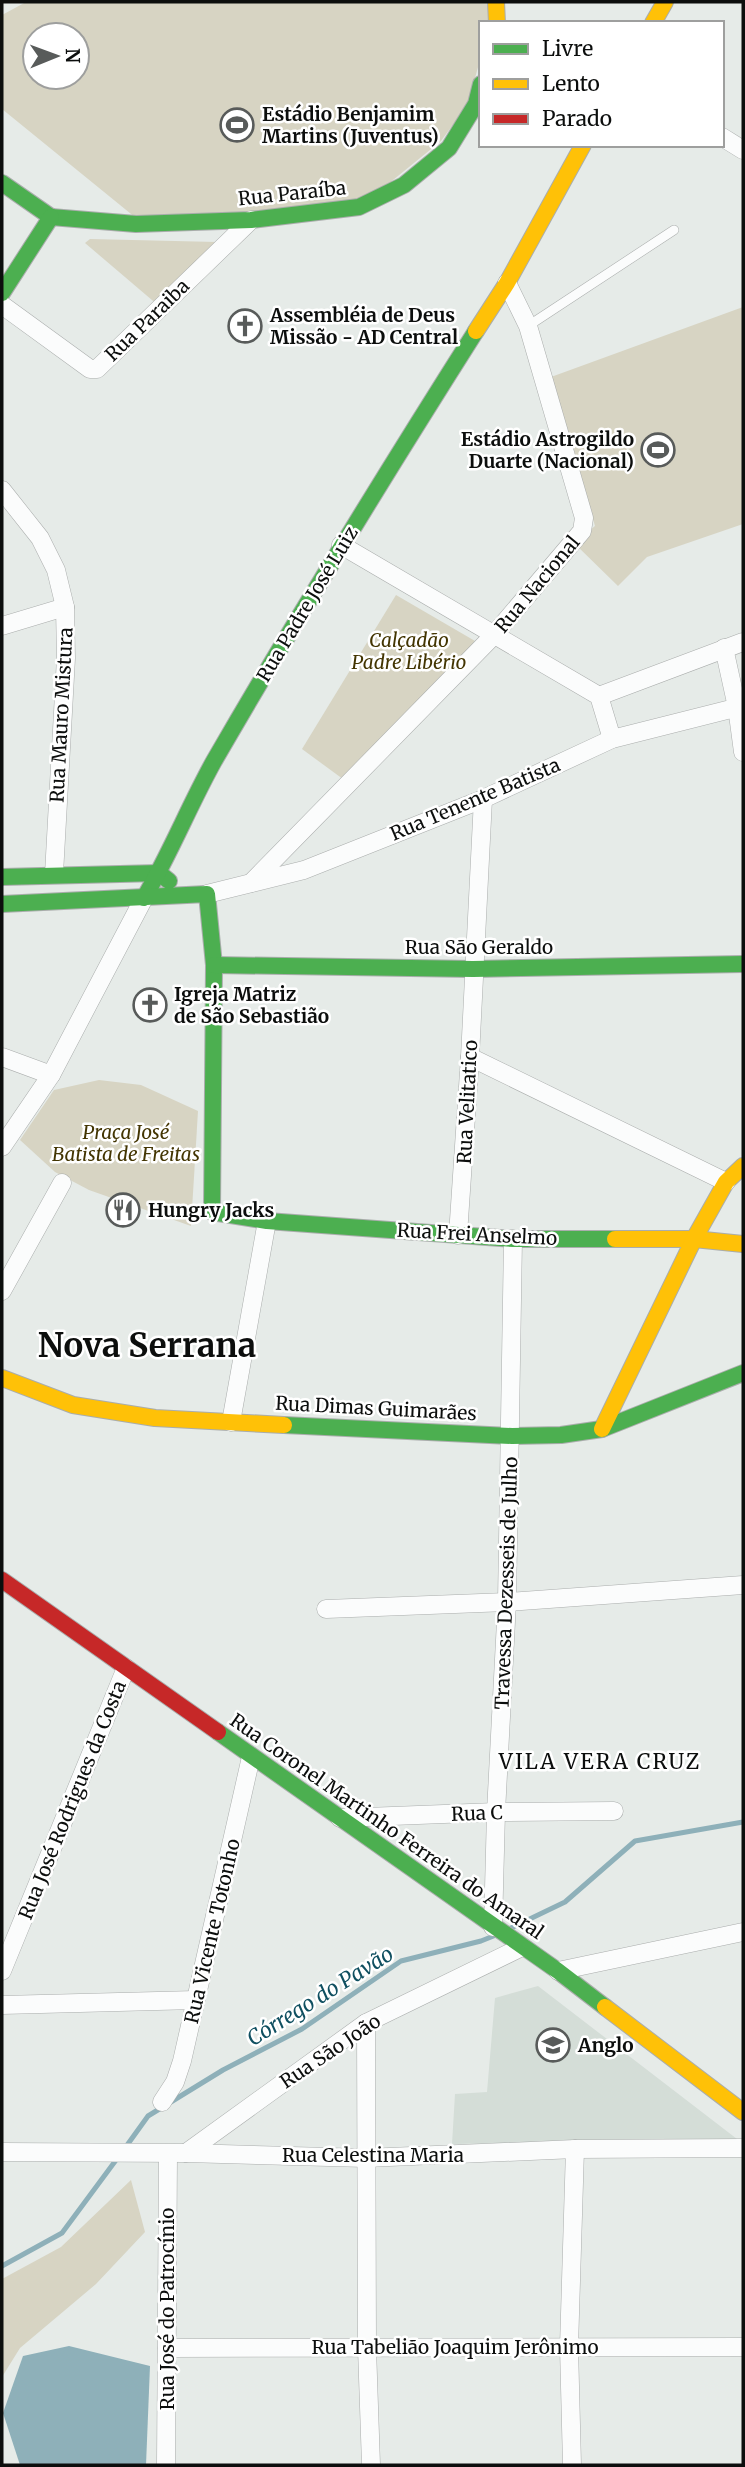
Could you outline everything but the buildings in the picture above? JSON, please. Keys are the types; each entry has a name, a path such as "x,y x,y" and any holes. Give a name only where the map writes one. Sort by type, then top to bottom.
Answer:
{"street":[{"path":"654,21 665,2"},
{"name":"Rua Paraíba","path":"51,217 136,224 251,220 359,207 404,185 449,148 475,104 479,91"},
{"path":"724,138 743,150"},
{"name":"Rua Padre José Luiz","path":"2,1147 51,1074 159,873 212,765 341,545 507,283 582,147"},
{"path":"2,183 51,217 2,293"},
{"name":"Rua Paraiba","path":"2,304 90,369 97,369 251,220"},
{"name":"Rua Nacional","path":"251,883 493,636 582,531 584,525 528,326 507,283"},
{"name":"Rua Mauro Mistura","path":"2,490 40,538 56,570 65,607 66,659 54,874"},
{"path":"341,545 599,696 612,739"},
{"path":"2,626 65,607"},
{"path":"599,696 743,642"},
{"path":"724,648 740,707 743,752"},
{"name":"Rua Tenente Batista","path":"207,894 304,870 483,799 612,739 740,707"},
{"name":"Rua Velitatico","path":"458,1235 483,799"},
{"path":"2,877 159,873 185,895"},
{"path":"2,904 207,894 214,965"},
{"name":"Rua São Geraldo","path":"214,965 473,969 743,964"},
{"name":"Rua Frei Anselmo","path":"214,965 212,1212 267,1221 513,1239 694,1239 743,1244"},
{"path":"2,1057 51,1074"},
{"path":"470,1057 726,1182"},
{"path":"602,1429 694,1239 726,1182 743,1166"},
{"path":"2,1292 62,1183"},
{"path":"231,1422 267,1221"},
{"name":"Travessa Dezesseis de Julho","path":"494,1928 496,1812 512,1436 513,1239"},
{"name":"Rua Dimas Guimarães","path":"2,1378 73,1405 155,1418 512,1436 561,1436 602,1429 743,1373"},
{"name":"Rua Coronel Martinho Ferreira do Amaral","path":"2,1580 558,1971 743,2112"},
{"path":"326,1609 507,1602 743,1585"},
{"name":"Rua José Rodrigues da Costa","path":"2,1971 126,1668"},
{"name":"Rua Vicente Totonho","path":"162,2102 175,2082 183,2061 251,1757"},
{"name":"Rua C","path":"340,1818 614,1811"},
{"path":"558,1971 743,1931"},
{"name":"Rua São João","path":"186,2153 366,2023 521,1947"},
{"path":"2,2005 196,2000"},
{"path":"366,2023 367,2348 371,2465"},
{"name":"Rua Celestina Maria","path":"2,2152 366,2158 575,2149 743,2148"},
{"path":"572,2465 569,2347 575,2149"},
{"name":"Rua José do Patrocínio","path":"166,2465 167,2154"},
{"name":"Rua Tabelião Joaquim Jerônimo","path":"167,2348 743,2347"}],"lane":[{"path":"528,326 674,230"}],"shaded area":[{"name":"Anglo","path":"538,1986 737,2139 452,2144 455,2094 487,2092 495,1998"}],"green space":[{"name":"Estádio Benjamim Martins (Juventus)","path":"26,2 488,2 490,21 479,21 479,63 468,104 441,141 377,193 332,208 136,218 2,109 2,15"},
{"path":"90,239 217,242 159,306 85,243"},
{"name":"Estádio Astrogildo Duarte (Nacional)","path":"743,307 743,524 647,557 618,586 574,543 595,526 551,377"},
{"name":"Calçadão Padre Libério","path":"396,595 475,641 347,782 302,749"},
{"name":"Praça José Batista de Freitas","path":"99,1080 141,1085 198,1111 191,1226 89,1190 55,1172 20,1140 54,1090"},
{"path":"131,2180 145,2232 96,2284 20,2348 2,2377 2,2279 61,2247"}],"water":[{"path":"69,2346 150,2366 146,2465 20,2465 3,2413 23,2356"}],"waterway":[{"name":"Córrego do Pavão","path":"511,1928 565,1902 635,1841 743,1822"},
{"name":"Córrego do Pavão","path":"125,2148 148,2116 223,2070 302,2029 401,1961 496,1935"},
{"name":"Córrego do Pavão","path":"2,2266 62,2233 119,2156"}],"traffic: fast":[{"path":"51,217 136,224 251,220 359,207 404,185 449,148 476,104 479,92"},
{"path":"2,183 51,217"},
{"path":"2,293 51,217"},
{"path":"144,898 214,761 343,545 476,331"},
{"path":"2,877 159,873 169,881"},
{"path":"2,904 207,894 214,965 212,1212 267,1221 513,1239 615,1239"},
{"path":"214,965 473,969 743,964"},
{"path":"284,1425 512,1436 561,1435 602,1429 743,1373"},
{"path":"218,1732 558,1971 605,2007"}],"traffic: slow":[{"path":"496,2 497,21"},
{"path":"654,21 665,2"},
{"path":"476,331 507,283 582,147"},
{"path":"602,1429 694,1239 726,1182 743,1166"},
{"path":"615,1239 694,1239 743,1244"},
{"path":"2,1378 73,1405 155,1418 284,1425"},
{"path":"605,2007 743,2112"}],"traffic: jam":[{"path":"2,1580 218,1732"}],"place":[{"name":"Estádio Benjamim Martins (Juventus)","path":"237,125"},
{"name":"Assembléia de Deus Missão - AD Central","path":"245,326"},
{"name":"Estádio Astrogildo Duarte (Nacional)","path":"658,450"},
{"name":"Igreja Matriz de São Sebastião","path":"150,1005"},
{"name":"Hungry Jacks","path":"123,1210"},
{"name":"Anglo","path":"553,2045"}],"district":[{"name":"Nova Serrana","path":"147,1345"},
{"name":"VILA VERA CRUZ","path":"600,1761"}]}
